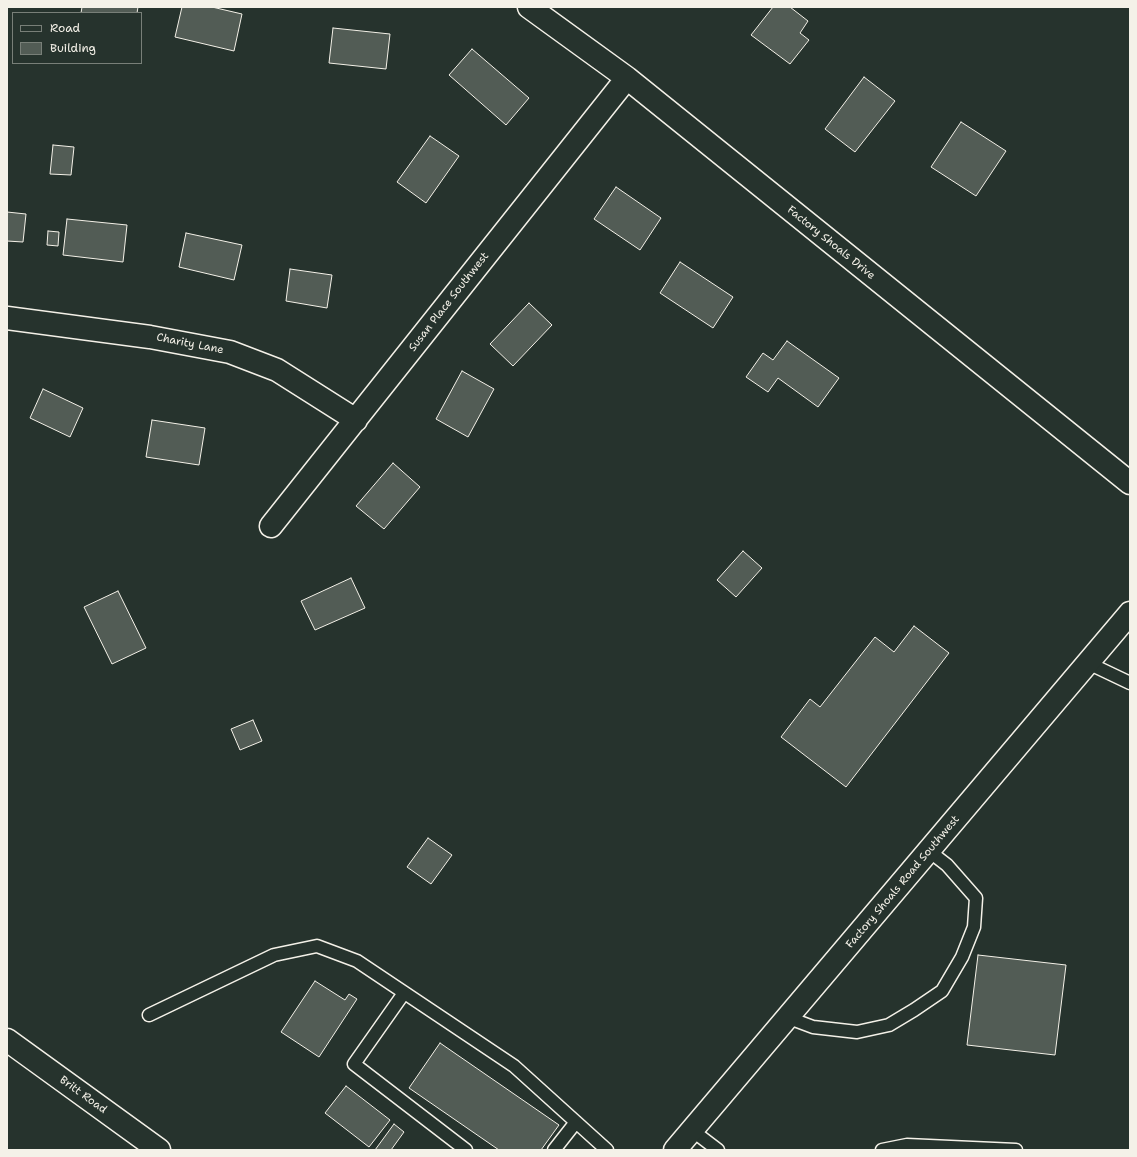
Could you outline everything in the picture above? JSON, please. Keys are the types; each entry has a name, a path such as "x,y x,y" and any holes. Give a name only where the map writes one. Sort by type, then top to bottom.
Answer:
{"street":[{"name":"Factory Shoals Drive","path":"529,7 627,78 1130,484"},
{"name":"Susan Place Southwest","path":"271,526 627,78"},
{"name":"Charity Lane","path":"7,318 150,337 230,352 277,370 356,420"},
{"name":"Factory Shoals Road Southwest","path":"675,1150 693,1131 1130,613"},
{"name":"Britt Road","path":"7,1040 159,1150"}],"lane":[{"path":"1088,663 1130,683"},
{"path":"788,1018 813,1027 857,1032 889,1024 914,1010 942,991 962,957 974,927 976,898 947,865 929,851"},
{"path":"149,1015 274,955 317,946 357,961 514,1066 606,1150"},
{"path":"404,993 354,1064 466,1150"},
{"path":"554,1150 576,1122"},
{"path":"693,1131 718,1150"},
{"path":"882,1150 907,1145 1016,1150"}],"building":[{"path":"82,7 138,7 137,12 81,12"},
{"path":"182,7 212,7 242,14 234,51 175,37"},
{"path":"773,7 790,7 808,21 800,33 809,40 790,64 751,35"},
{"path":"333,28 390,34 386,69 329,63"},
{"path":"472,49 529,98 506,125 449,75"},
{"path":"864,77 895,101 855,152 825,129"},
{"path":"961,122 1006,151 976,196 931,167"},
{"path":"430,136 459,156 426,203 397,182"},
{"path":"53,145 74,147 71,175 50,174"},
{"path":"616,187 661,218 640,250 594,219"},
{"path":"7,212 26,214 23,242 7,241"},
{"path":"67,219 127,225 123,262 63,255"},
{"path":"48,231 59,232 58,246 47,245"},
{"path":"186,233 242,245 234,280 179,267"},
{"path":"680,262 733,297 713,328 660,293"},
{"path":"290,269 332,275 327,308 286,301"},
{"path":"529,303 552,325 513,366 490,344"},
{"path":"787,341 839,378 818,407 778,378 768,392 746,377 763,353 773,360"},
{"path":"462,371 494,389 468,437 436,419"},
{"path":"43,389 83,408 70,437 30,418"},
{"path":"152,420 205,428 199,465 146,457"},
{"path":"393,463 420,487 384,529 356,506"},
{"path":"743,551 762,568 736,597 717,580"},
{"path":"351,578 365,608 315,630 301,601"},
{"path":"118,591 146,648 112,664 84,607"},
{"path":"914,626 949,653 846,787 781,737 810,699 820,707 875,637 894,652"},
{"path":"253,720 262,741 240,750 231,729"},
{"path":"428,838 452,855 431,884 407,867"},
{"path":"978,955 1066,965 1055,1055 967,1045"},
{"path":"315,981 345,1000 349,994 357,999 319,1057 281,1032"},
{"path":"440,1043 559,1125 541,1150 499,1150 409,1088"},
{"path":"346,1086 390,1120 369,1147 325,1113"},
{"path":"394,1124 404,1132 391,1150 375,1150"}]}
